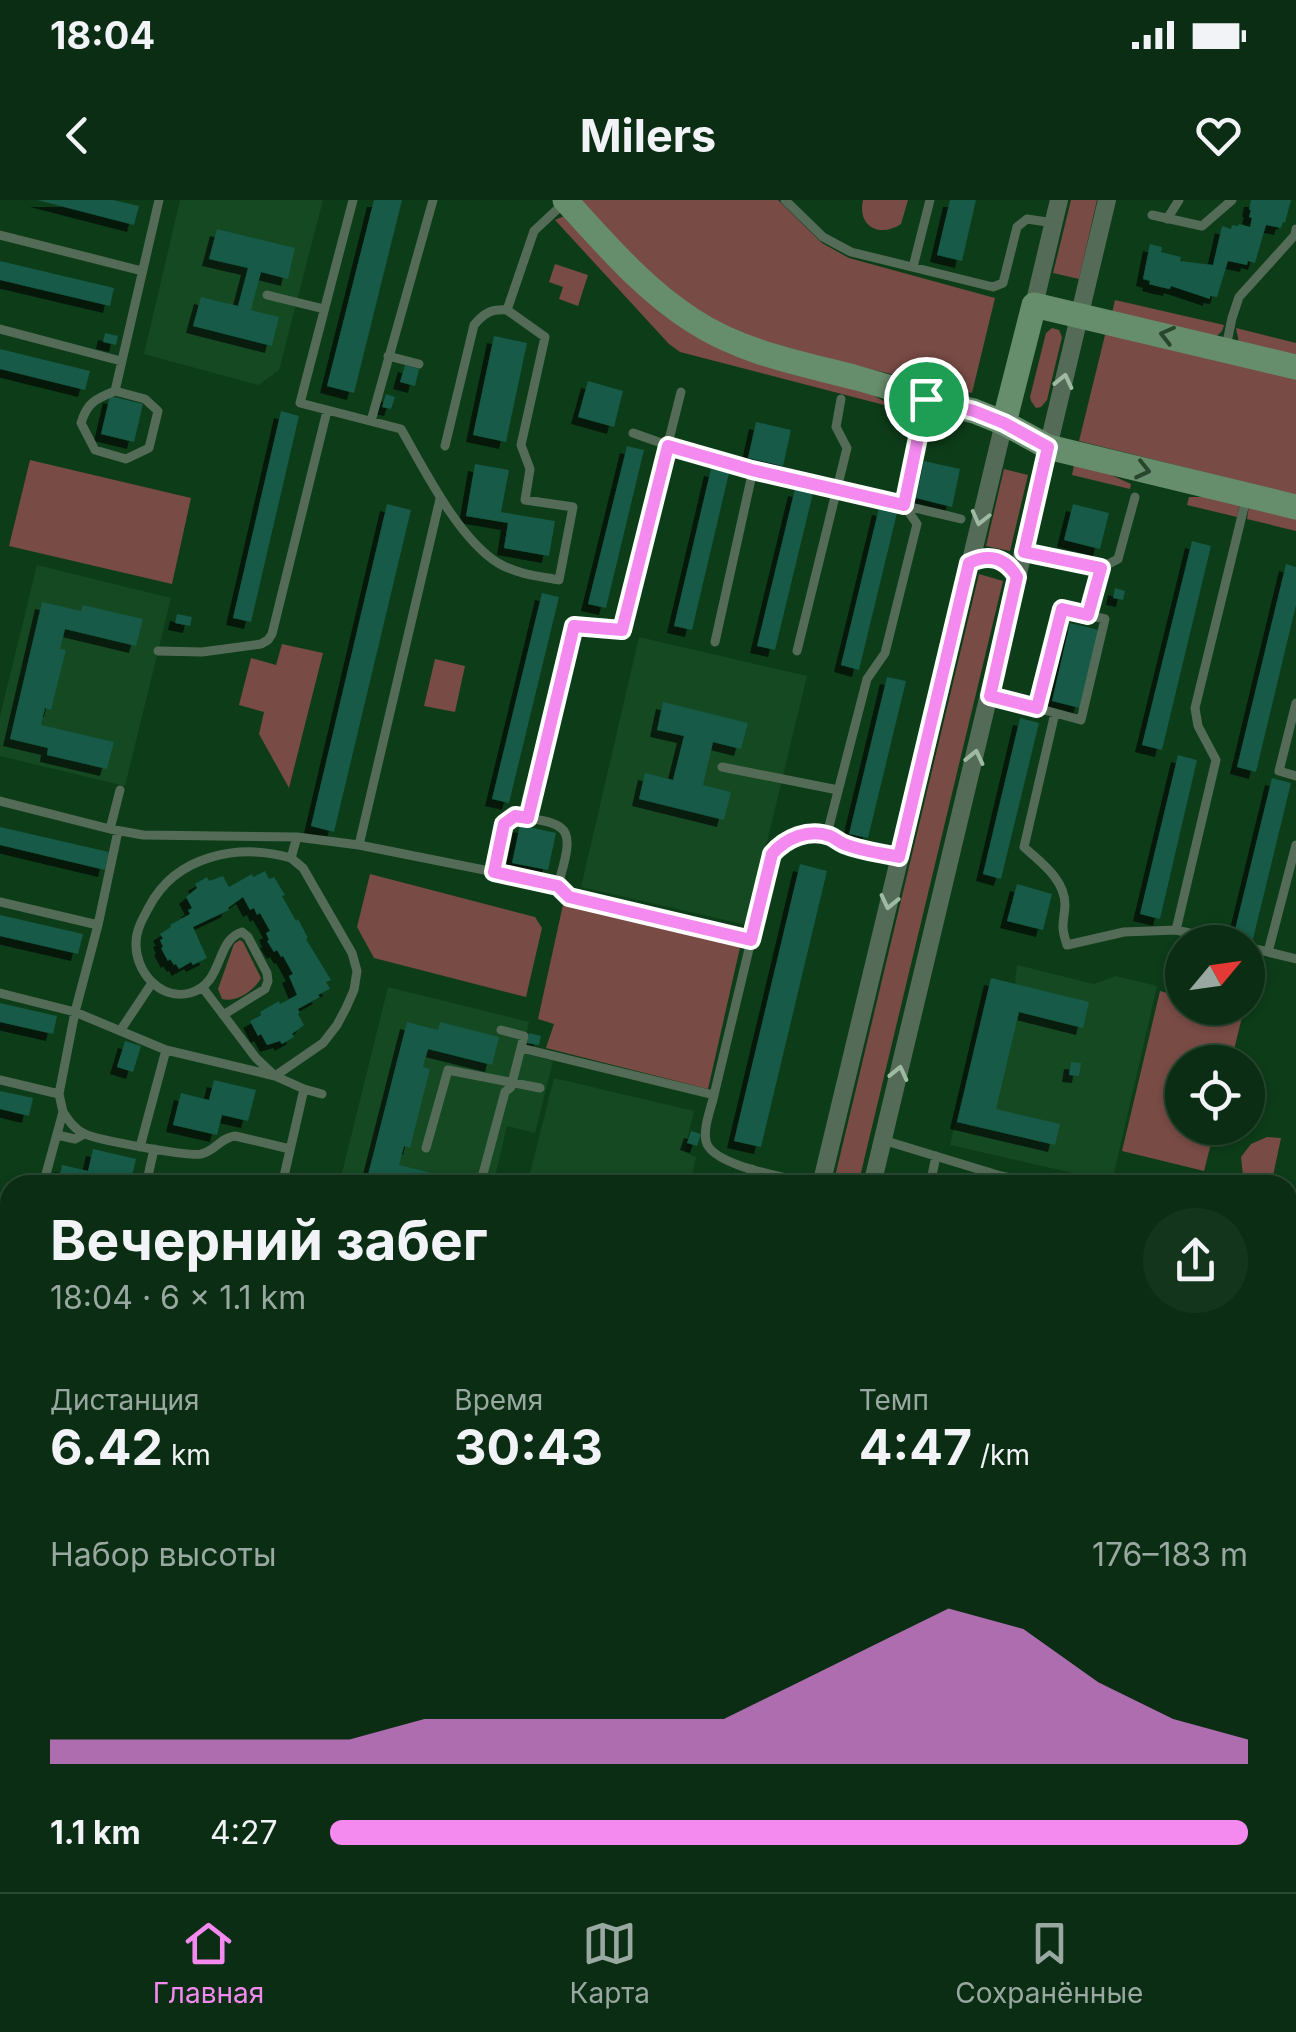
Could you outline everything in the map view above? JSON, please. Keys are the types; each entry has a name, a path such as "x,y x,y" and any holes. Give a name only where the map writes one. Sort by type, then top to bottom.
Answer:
{"street":[{"path":"822,1175 1059,200"},
{"path":"874,1175 1107,200"},
{"path":"565,201 658,296 730,341 765,355 974,411 1048,447 1296,507"},
{"path":"1034,305 1296,366"},
{"path":"969,563 980,558 1002,560 1017,577"}],"lane":[{"path":"115,392 121,341 159,200"},
{"path":"353,200 300,403 401,429 440,499 474,542 517,572 559,580 573,508 525,500 530,469 521,445 546,338 507,310 483,314 474,325 446,446"},
{"path":"371,421 433,200"},
{"path":"784,200 822,237 852,252 993,286 1004,282 1017,227 1027,220 1054,223"},
{"path":"913,266 930,200"},
{"path":"1167,218 1179,200"},
{"path":"1152,216 1202,226 1232,200"},
{"path":"507,310 534,232 565,201"},
{"path":"1226,350 1238,297 1296,230"},
{"path":"0,235 142,271"},
{"path":"266,294 324,309"},
{"path":"0,329 121,361"},
{"path":"388,356 419,364"},
{"path":"115,392 145,399 158,411 148,448 126,458 96,450 81,423 86,408 115,392"},
{"path":"528,818 574,626 622,630 681,392"},
{"path":"797,652 846,448 836,427 841,398"},
{"path":"827,834 867,679 885,653 917,524 904,505 926,399"},
{"path":"158,651 202,652 268,640 327,412"},
{"path":"633,433 752,470 961,519"},
{"path":"714,642 752,470"},
{"path":"1177,925 1216,760 1198,726 1194,708 1247,495"},
{"path":"1024,552 1101,568 1118,559 1135,497"},
{"path":"359,846 440,499"},
{"path":"1088,615 1101,568"},
{"path":"990,696 1081,720 1105,620 1062,609 1037,708"},
{"path":"1296,703 1279,771 1296,776"},
{"path":"1055,713 1024,847 1058,880 1063,892 1062,921 1068,945 1124,932 1165,930"},
{"path":"722,768 838,790"},
{"path":"47,1175 63,1112 60,1094 75,1012 98,925 120,790"},
{"path":"0,801 143,835 297,837 359,846 558,886 569,897 751,940"},
{"path":"494,872 504,824 515,816 528,818 558,825 566,831 568,840 558,886"},
{"path":"778,1175 719,1158 710,1152 705,1135 772,854 791,838 827,834 844,844 899,857"},
{"path":"291,858 297,837"},
{"path":"1268,952 1296,845"},
{"path":"223,1015 265,989 268,981 248,938 242,932 234,934 203,988 176,996 152,983 138,956 139,926 164,884 200,860 226,852 274,853 291,858 303,868 352,952 357,970 354,990 337,1025 323,1043 275,1076"},
{"path":"0,902 98,925"},
{"path":"1265,951 1296,959"},
{"path":"120,1031 152,983"},
{"path":"203,988 256,1058 275,1076"},
{"path":"0,994 75,1012 166,1050 275,1076 322,1094"},
{"path":"483,1175 524,1036 501,1030"},
{"path":"521,1048 714,1095"},
{"path":"140,1146 166,1050"},
{"path":"426,1148 448,1070 540,1088"},
{"path":"0,1080 60,1094"},
{"path":"284,1175 304,1090"},
{"path":"63,1112 84,1134 154,1149 204,1154 228,1136 290,1149"},
{"path":"57,1135 75,1139 84,1134"},
{"path":"883,1140 987,1175"},
{"path":"148,1175 154,1149"},
{"path":"932,1175 936,1156"},
{"path":"750,1175 752,1169"}],"shaded area":[{"path":"180,200 323,200 279,370 258,385 144,354"},
{"path":"578,200 778,200 822,243 849,258 995,298 972,393 797,352 733,331 665,290"},
{"path":"863,200 908,200 901,224 878,230 863,217"},
{"path":"1071,200 1097,200 1079,279 1053,273"},
{"path":"564,216 652,304 855,385 888,406 680,352 555,220"},
{"path":"555,264 588,275 578,306 559,299 563,287 549,282"},
{"path":"1115,300 1224,325 1216,337 1112,313"},
{"path":"1052,328 1059,330 1062,337 1047,400 1036,408 1030,397 1046,333"},
{"path":"1236,328 1296,343 1296,357 1239,343"},
{"path":"1106,331 1296,377 1296,495 1079,441"},
{"path":"30,460 191,498 172,584 9,546"},
{"path":"1074,465 1109,474 1131,484 1130,489 1072,475"},
{"path":"1004,469 1028,475 1010,551 986,546"},
{"path":"1189,497 1240,504 1237,517 1187,505"},
{"path":"1249,506 1296,517 1296,531 1247,519"},
{"path":"37,565 171,598 125,786 0,756 0,716"},
{"path":"979,574 1003,581 860,1175 835,1175"},
{"path":"639,637 807,676 747,925 581,887"},
{"path":"282,644 323,653 289,788 259,734 264,712 239,705 251,658 276,665"},
{"path":"435,659 465,666 455,712 424,706"},
{"path":"370,874 535,917 542,928 526,997 374,958 357,927"},
{"path":"564,900 741,943 708,1089 546,1048 554,1024 538,1019"},
{"path":"240,940 261,978 244,995 222,999 218,989 234,944"},
{"path":"1017,965 1094,984 1116,976 1157,986 1114,1175 1081,1175 950,1145 991,978 1015,984"},
{"path":"388,987 529,1022 522,1053 553,1061 535,1133 507,1126 495,1175 341,1175"},
{"path":"1160,991 1165,992 1165,1025 1240,1025 1235,1045 1165,1045 1165,1145 1211,1145 1204,1171 1122,1151"},
{"path":"554,1078 694,1111 684,1152 696,1157 692,1175 530,1175"},
{"path":"1265,1138 1281,1138 1273,1175 1243,1175 1241,1157 1250,1145 1265,1145"}],"building":[{"path":"37,200 113,200 139,206 134,225"},
{"path":"374,200 402,200 354,393 327,386"},
{"path":"950,200 976,200 962,261 937,255"},
{"path":"1251,200 1291,200 1281,228 1266,225 1255,263 1228,261 1217,297 1210,299 1171,286 1160,287 1143,279 1150,244 1162,247 1161,252 1181,257 1180,261 1213,265 1222,226 1250,227"},
{"path":"217,229 295,248 288,279 261,272 251,310 279,317 272,346 193,326 201,297 238,306 248,268 209,259"},
{"path":"0,261 114,288 110,306 0,280"},
{"path":"105,333 118,336 116,345 103,342"},
{"path":"494,336 527,343 506,442 473,435"},
{"path":"0,349 90,371 85,390 0,369"},
{"path":"405,365 419,369 415,386 400,382"},
{"path":"588,381 623,391 614,427 578,417"},
{"path":"386,394 395,397 391,409 382,407"},
{"path":"110,396 143,404 134,442 101,434"},
{"path":"281,411 299,416 251,622 233,618"},
{"path":"756,422 791,430 783,466 748,458"},
{"path":"627,446 644,450 606,608 588,604"},
{"path":"924,461 960,469 952,507 916,498"},
{"path":"475,464 509,470 501,512 555,521 549,556 504,548 508,523 466,516"},
{"path":"711,469 729,473 692,630 674,626"},
{"path":"795,489 813,493 775,650 757,646"},
{"path":"387,504 411,510 334,832 311,826"},
{"path":"1073,504 1109,513 1100,549 1064,540"},
{"path":"879,508 897,513 859,670 841,665"},
{"path":"1192,541 1211,546 1162,750 1142,745"},
{"path":"1286,564 1296,567 1296,605 1256,772 1237,767"},
{"path":"1115,588 1125,591 1123,600 1113,598"},
{"path":"542,593 559,597 509,803 492,799"},
{"path":"42,602 81,611 83,605 143,619 136,646 65,629 60,649 66,650 51,710 45,708 41,725 114,742 107,769 47,755 48,748 10,739"},
{"path":"177,614 192,617 190,626 175,623"},
{"path":"1070,623 1099,630 1080,708 1052,701"},
{"path":"887,677 906,681 868,838 849,834"},
{"path":"663,702 748,723 741,749 713,742 703,785 731,792 724,820 639,799 645,773 673,780 684,736 657,730"},
{"path":"1020,718 1039,723 1001,879 983,874"},
{"path":"1178,755 1197,760 1160,919 1140,914"},
{"path":"1272,778 1291,783 1256,925 1236,925"},
{"path":"520,825 556,833 548,870 512,863"},
{"path":"0,827 109,852 105,870 0,845"},
{"path":"800,864 827,871 761,1147 734,1141"},
{"path":"265,871 269,879 274,877 285,895 282,896 331,980 326,982 330,989 298,1009 304,1025 292,1034 294,1037 282,1044 280,1041 267,1045 250,1021 279,1001 280,1004 297,995 289,976 293,974 283,956 277,950 274,952 267,941 266,933 270,931 260,913 257,915 254,908 250,910 243,897 229,910 193,927 207,958 179,969 168,961 160,940 160,934 170,925 190,914 188,910 192,908 186,897 197,888 195,884 207,877 209,881 223,876 229,887"},
{"path":"1017,884 1052,894 1043,930 1007,921"},
{"path":"0,915 83,934 78,954 0,936"},
{"path":"991,978 1089,1002 1083,1028 1019,1012 996,1109 1060,1124 1055,1145 957,1122"},
{"path":"0,1003 57,1016 53,1034 0,1022"},
{"path":"407,1022 438,1030 440,1022 499,1037 492,1065 428,1049 423,1067 430,1069 410,1148 404,1146 399,1165 440,1175 368,1175"},
{"path":"529,1033 541,1036 539,1045 527,1043"},
{"path":"125,1041 141,1046 133,1072 117,1067"},
{"path":"1071,1062 1081,1063 1079,1076 1069,1075"},
{"path":"214,1080 256,1090 248,1121 222,1115 217,1135 173,1125 181,1093 209,1100"},
{"path":"0,1091 33,1098 29,1116 0,1109"},
{"path":"691,1131 701,1134 697,1146 687,1143"},
{"path":"93,1149 136,1159 132,1175 60,1175 62,1165 88,1171"}],"route":[{"path":"926,399 974,411 1048,447 1024,552 1101,568 1088,615 1062,609 1037,708 990,696 1017,577 1002,560 980,558 969,563 899,857 844,844 827,834 791,838 772,854 751,940 569,897 549,883 494,872 504,824 515,816 528,818 574,626 622,630 668,446 904,505 926,399"}]}
